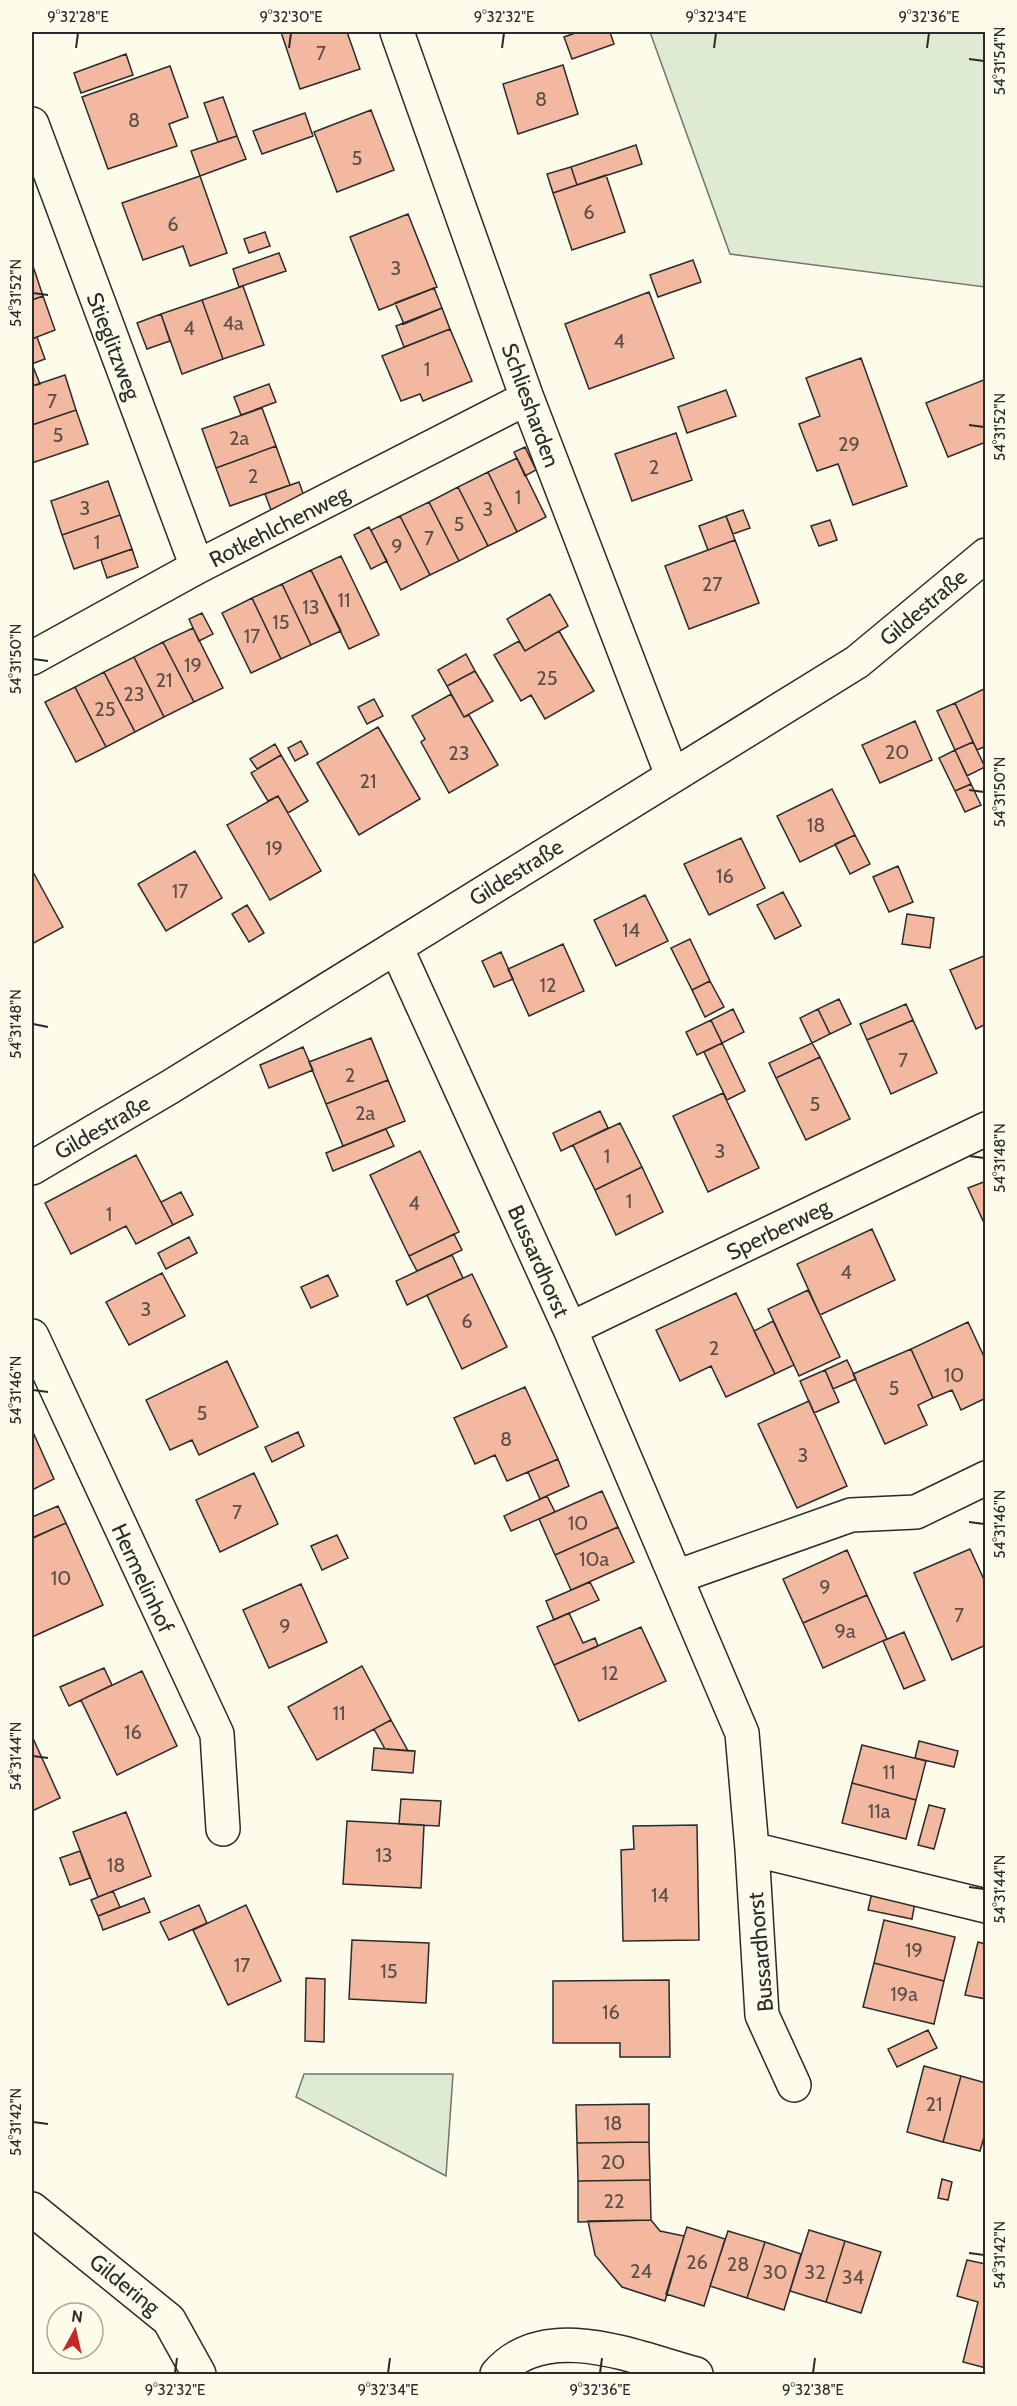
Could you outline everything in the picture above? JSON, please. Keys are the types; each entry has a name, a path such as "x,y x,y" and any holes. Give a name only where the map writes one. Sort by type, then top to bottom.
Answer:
{"street":[{"name":"Schliesharden","path":"397,32 527,398 672,775"},
{"name":"Stieglitzweg","path":"32,124 197,567"},
{"name":"Rotkehlchenweg","path":"32,658 197,567 527,398"},
{"name":"Gildestraße","path":"32,1168 170,1087 857,662 986,555"},
{"name":"Bussardhorst","path":"396,947 570,1329 742,1733 762,2015 795,2085"},
{"name":"Sperberweg","path":"570,1329 986,1129"},
{"name":"Hermelinhof","path":"32,1336 217,1734 223,1829"},
{"path":"676,1577 851,1515 916,1512 986,1478"},
{"path":"752,1849 986,1906"},
{"name":"Gildering","path":"32,2209 169,2320 199,2374"},
{"path":"497,2374 508,2362 545,2346 584,2345 696,2374"}],"green space":[{"path":"650,32 985,32 985,287 730,254"},
{"path":"304,2074 453,2074 446,2176 296,2097"}],"building":[{"path":"281,32 347,32 360,69 300,89"},
{"path":"578,32 610,32 614,44 572,59 564,37"},
{"path":"126,54 133,75 81,93 74,73"},
{"path":"563,65 578,114 518,134 503,84"},
{"path":"170,66 188,117 169,124 177,146 108,169 82,97"},
{"path":"223,97 237,136 218,142 204,103"},
{"path":"371,110 394,170 337,192 314,132"},
{"path":"305,113 313,136 262,154 253,131"},
{"path":"237,136 246,159 200,176 191,151"},
{"path":"636,145 642,164 577,185 571,167"},
{"path":"571,167 577,185 553,193 547,174"},
{"path":"606,175 625,232 572,250 553,193"},
{"path":"200,176 227,253 190,266 183,246 143,260 122,203"},
{"path":"408,214 437,287 379,310 350,237"},
{"path":"265,232 270,246 249,253 244,239"},
{"path":"279,253 286,271 239,287 233,269"},
{"path":"693,260 701,282 658,297 650,275"},
{"path":"32,263 43,296 32,300"},
{"path":"243,286 264,345 223,359 202,300"},
{"path":"434,288 442,308 404,324 395,303"},
{"path":"649,292 674,358 589,389 565,324"},
{"path":"43,296 55,330 32,339 32,300"},
{"path":"202,300 223,359 182,374 161,314"},
{"path":"442,308 450,329 404,347 396,326"},
{"path":"161,314 170,341 147,349 137,323"},
{"path":"450,329 472,381 423,401 420,394 401,401 382,356"},
{"path":"37,337 45,359 32,364 32,339"},
{"path":"861,358 907,486 853,505 838,464 817,471 799,424 820,416 806,378"},
{"path":"32,364 40,384 32,386"},
{"path":"65,375 76,410 32,425 32,386"},
{"path":"986,379 986,442 948,457 926,403"},
{"path":"269,384 276,402 241,415 234,397"},
{"path":"726,390 736,416 687,433 678,407"},
{"path":"262,408 276,446 216,468 202,429"},
{"path":"76,410 88,444 32,463 32,425"},
{"path":"676,433 692,480 632,501 615,454"},
{"path":"276,446 290,485 230,506 216,468"},
{"path":"525,447 536,470 525,476 514,452"},
{"path":"517,458 546,517 517,532 488,472"},
{"path":"488,472 517,532 488,546 458,487"},
{"path":"108,481 120,515 62,535 51,501"},
{"path":"299,482 305,499 271,510 265,494"},
{"path":"458,487 488,546 459,561 429,502"},
{"path":"429,502 459,561 430,575 400,516"},
{"path":"743,510 750,528 733,534 726,516"},
{"path":"120,515 132,549 74,569 62,535"},
{"path":"400,516 430,575 401,590 371,530"},
{"path":"726,516 735,540 708,550 699,526"},
{"path":"830,520 837,540 819,546 811,526"},
{"path":"369,527 387,561 371,569 354,535"},
{"path":"735,540 759,603 689,629 665,566"},
{"path":"132,549 138,567 107,578 101,560"},
{"path":"341,556 379,635 349,649 311,570"},
{"path":"311,570 341,631 311,645 282,584"},
{"path":"282,584 311,645 281,659 252,598"},
{"path":"550,594 568,626 525,651 507,619"},
{"path":"252,598 281,659 251,673 222,613"},
{"path":"202,613 213,634 199,641 189,619"},
{"path":"193,628 223,688 194,702 163,642"},
{"path":"559,631 594,691 545,719 531,695 521,701 494,655 519,641 525,651"},
{"path":"163,642 194,702 164,717 134,657"},
{"path":"466,654 475,671 447,686 438,670"},
{"path":"134,657 164,717 135,732 104,672"},
{"path":"475,671 493,701 464,717 447,686"},
{"path":"104,672 135,732 106,747 75,687"},
{"path":"75,687 106,747 76,762 45,702"},
{"path":"986,688 986,746 977,750 955,703"},
{"path":"451,694 464,717 469,715 498,765 449,793 421,742 425,739 412,716"},
{"path":"374,699 383,716 367,724 358,707"},
{"path":"955,703 973,742 955,750 937,711"},
{"path":"915,721 932,760 880,783 862,745"},
{"path":"378,727 420,799 359,835 317,763"},
{"path":"301,741 308,754 295,761 288,748"},
{"path":"973,742 985,767 967,776 955,750"},
{"path":"275,744 281,755 257,769 250,759"},
{"path":"955,750 971,784 955,791 939,758"},
{"path":"281,755 308,801 288,813 278,796 268,801 251,773"},
{"path":"971,784 981,805 965,812 955,791"},
{"path":"832,789 855,835 800,862 777,816"},
{"path":"278,796 321,871 270,900 227,825"},
{"path":"855,835 870,864 850,874 835,844"},
{"path":"741,838 765,888 709,915 684,864"},
{"path":"195,851 222,898 166,931 138,884"},
{"path":"898,866 913,902 889,912 873,877"},
{"path":"32,870 63,927 32,944"},
{"path":"783,892 801,926 775,939 757,905"},
{"path":"645,895 668,941 616,966 594,920"},
{"path":"247,905 264,933 249,942 232,914"},
{"path":"907,914 934,918 930,948 902,944"},
{"path":"690,939 710,981 692,990 671,948"},
{"path":"563,944 584,991 529,1016 508,969"},
{"path":"501,952 513,979 494,987 482,961"},
{"path":"986,955 986,1024 976,1029 950,970"},
{"path":"710,981 724,1007 705,1017 692,990"},
{"path":"839,999 851,1024 830,1034 818,1009"},
{"path":"906,1004 913,1020 867,1040 860,1024"},
{"path":"733,1009 744,1032 722,1043 711,1020"},
{"path":"818,1009 830,1034 812,1043 800,1018"},
{"path":"711,1020 722,1043 697,1055 686,1032"},
{"path":"913,1020 937,1073 891,1094 867,1040"},
{"path":"371,1038 388,1080 326,1104 309,1062"},
{"path":"722,1043 745,1091 727,1100 704,1052"},
{"path":"812,1043 820,1057 776,1078 769,1063"},
{"path":"303,1047 313,1070 269,1088 260,1065"},
{"path":"820,1057 850,1119 806,1140 776,1078"},
{"path":"388,1080 405,1121 343,1146 326,1104"},
{"path":"723,1093 759,1168 708,1192 673,1116"},
{"path":"600,1111 608,1128 561,1151 553,1133"},
{"path":"620,1123 642,1167 595,1190 573,1145"},
{"path":"386,1129 394,1146 333,1171 326,1153"},
{"path":"420,1151 459,1232 409,1256 370,1175"},
{"path":"136,1155 173,1225 136,1244 126,1226 71,1254 45,1203"},
{"path":"642,1167 663,1212 616,1235 595,1190"},
{"path":"986,1181 986,1225 985,1225 968,1188"},
{"path":"181,1192 193,1215 173,1225 161,1202"},
{"path":"872,1229 895,1280 820,1315 797,1264"},
{"path":"454,1234 462,1250 417,1271 409,1256"},
{"path":"189,1237 197,1253 166,1269 158,1253"},
{"path":"452,1255 463,1278 407,1305 396,1281"},
{"path":"162,1273 185,1316 129,1345 106,1302"},
{"path":"472,1274 507,1347 462,1369 427,1295"},
{"path":"328,1275 338,1296 311,1308 301,1287"},
{"path":"808,1290 840,1357 799,1376 768,1309"},
{"path":"736,1293 775,1374 726,1397 711,1366 680,1381 656,1330"},
{"path":"773,1321 794,1365 775,1374 754,1331"},
{"path":"968,1322 986,1361 986,1398 961,1410 952,1390 933,1398 911,1349"},
{"path":"911,1349 933,1398 918,1405 927,1425 885,1444 853,1374"},
{"path":"847,1360 856,1379 833,1389 825,1370"},
{"path":"227,1361 258,1427 199,1455 192,1440 170,1450 146,1400"},
{"path":"825,1370 839,1402 814,1413 800,1381"},
{"path":"525,1387 558,1459 507,1481 495,1455 475,1464 454,1418"},
{"path":"809,1401 847,1486 797,1508 758,1424"},
{"path":"32,1430 54,1479 32,1490"},
{"path":"298,1432 304,1446 272,1462 265,1447"},
{"path":"558,1459 569,1486 540,1499 528,1472"},
{"path":"254,1473 278,1524 220,1552 196,1500"},
{"path":"602,1491 618,1527 555,1555 539,1519"},
{"path":"547,1496 555,1512 511,1531 504,1516"},
{"path":"58,1506 66,1523 33,1538 32,1517"},
{"path":"66,1523 103,1605 32,1637 32,1538"},
{"path":"618,1527 634,1562 571,1590 555,1555"},
{"path":"337,1535 348,1558 322,1570 311,1546"},
{"path":"970,1549 986,1584 986,1645 952,1660 914,1573"},
{"path":"847,1550 867,1595 803,1623 783,1579"},
{"path":"590,1582 599,1600 554,1620 546,1601"},
{"path":"301,1584 327,1642 269,1668 243,1610"},
{"path":"867,1595 887,1639 823,1668 803,1623"},
{"path":"569,1613 583,1643 595,1638 598,1646 554,1665 537,1627"},
{"path":"641,1627 666,1681 579,1721 554,1665"},
{"path":"904,1632 925,1680 904,1689 883,1641"},
{"path":"362,1666 391,1720 317,1760 288,1707"},
{"path":"104,1668 112,1685 69,1706 60,1687"},
{"path":"142,1671 177,1746 117,1775 81,1700"},
{"path":"391,1720 408,1751 385,1749 374,1729"},
{"path":"32,1736 60,1798 32,1811"},
{"path":"919,1741 958,1751 954,1767 915,1758"},
{"path":"862,1745 926,1761 916,1800 852,1783"},
{"path":"374,1748 415,1751 413,1773 372,1770"},
{"path":"852,1783 916,1800 906,1839 842,1823"},
{"path":"401,1799 441,1801 439,1826 399,1824"},
{"path":"929,1805 945,1809 934,1849 918,1845"},
{"path":"126,1812 151,1876 98,1897 73,1832"},
{"path":"347,1821 424,1825 421,1888 343,1884"},
{"path":"697,1825 699,1940 623,1941 621,1850 634,1849 633,1826"},
{"path":"80,1851 90,1878 70,1885 60,1858"},
{"path":"873,1888 916,1897 912,1919 868,1910"},
{"path":"113,1891 120,1907 98,1916 91,1900"},
{"path":"144,1898 150,1912 103,1930 98,1916"},
{"path":"199,1905 207,1923 169,1940 160,1922"},
{"path":"246,1905 281,1981 228,2005 193,1930"},
{"path":"884,1920 955,1937 944,1981 874,1963"},
{"path":"352,1940 429,1943 426,2003 349,1999"},
{"path":"978,1942 986,1944 986,1999 965,1995"},
{"path":"874,1963 944,1981 934,2024 863,2007"},
{"path":"306,1978 325,1979 324,2042 305,2041"},
{"path":"669,1980 670,2057 620,2057 620,2043 553,2043 553,1981"},
{"path":"928,2030 937,2048 897,2067 888,2049"},
{"path":"924,2066 961,2076 943,2142 907,2132"},
{"path":"961,2076 986,2083 986,2130 980,2151 943,2142"},
{"path":"649,2104 649,2142 577,2143 576,2105"},
{"path":"649,2142 650,2180 578,2181 577,2143"},
{"path":"942,2179 952,2182 948,2200 938,2198"},
{"path":"650,2180 651,2220 578,2222 578,2181"},
{"path":"651,2220 660,2231 684,2236 665,2301 622,2287 595,2255 588,2221"},
{"path":"687,2227 725,2239 704,2306 666,2294"},
{"path":"809,2230 845,2241 826,2302 790,2291"},
{"path":"728,2231 765,2242 747,2298 710,2286"},
{"path":"845,2241 881,2252 861,2313 826,2302"},
{"path":"765,2242 801,2254 784,2310 747,2298"},
{"path":"967,2260 986,2264 986,2368 963,2362 978,2302 957,2296"}]}
